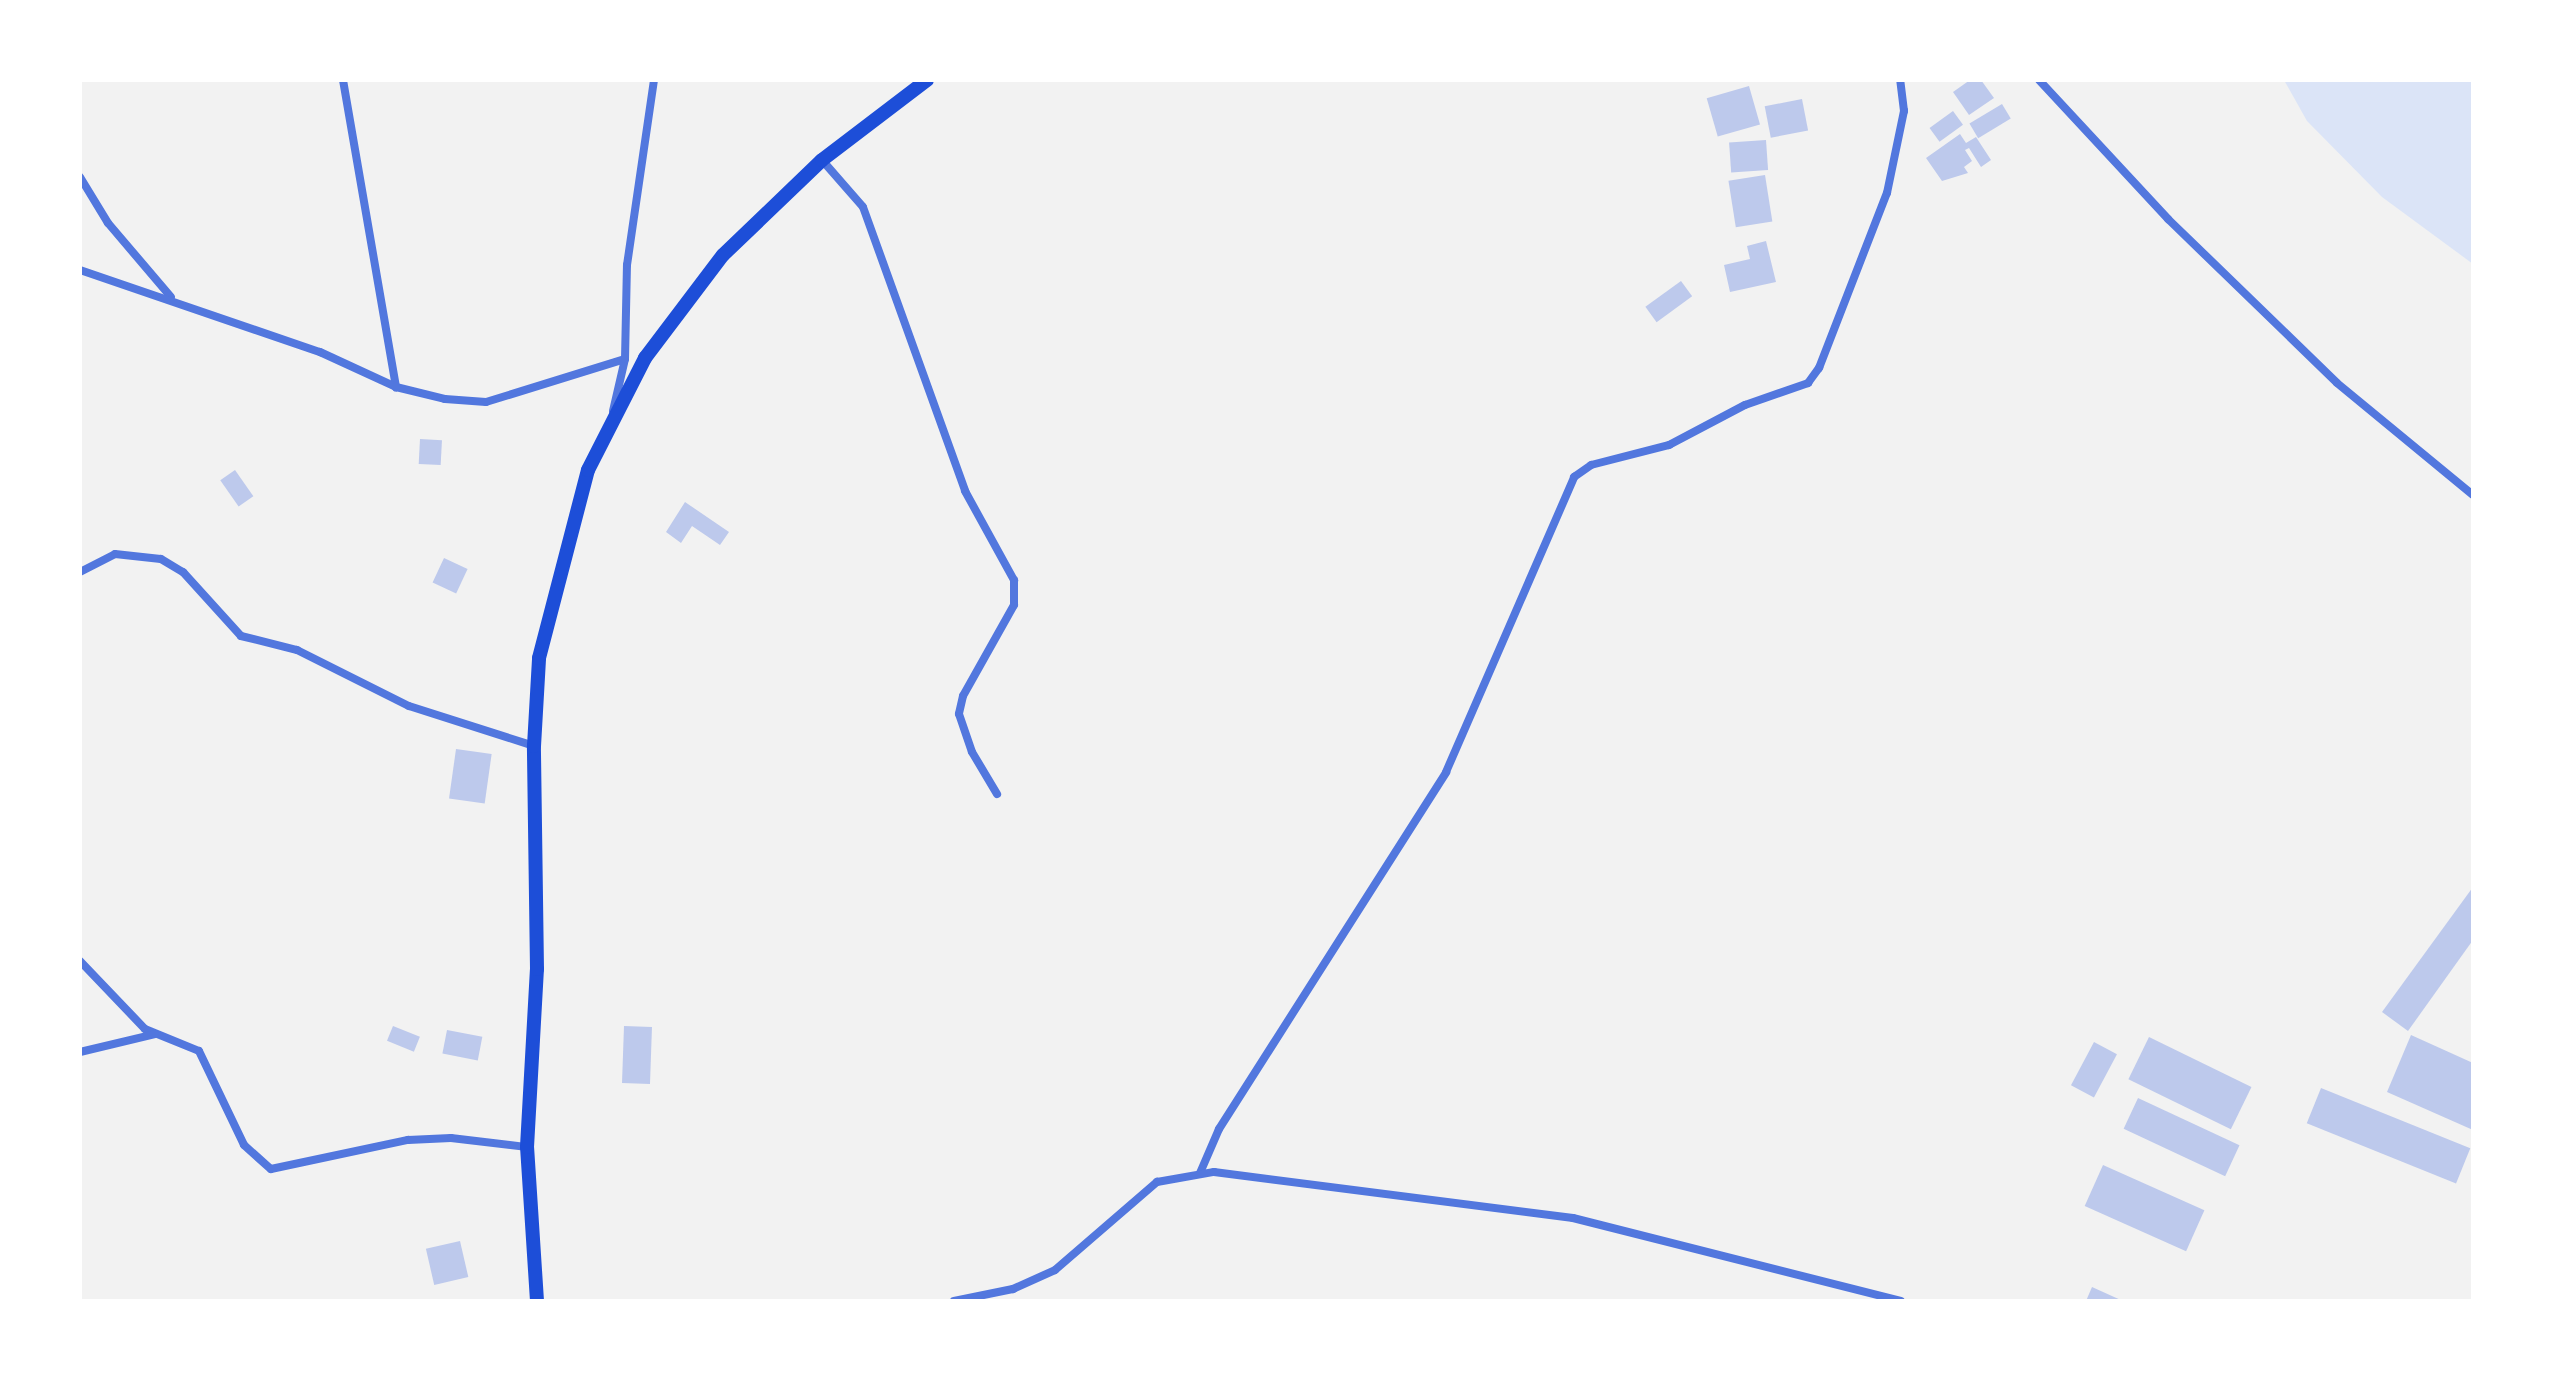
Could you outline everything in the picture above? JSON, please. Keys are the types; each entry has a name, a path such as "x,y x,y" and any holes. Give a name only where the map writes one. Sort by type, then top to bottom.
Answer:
{"main road":[{"path":"537,1301 527,1147 537,969 534,746 539,658 557,578 588,470 612,415 645,358 723,255 822,160 927,80"}],"street":[{"path":"343,80 361,163 396,387"},
{"path":"612,415 625,359 627,265 654,80"},
{"path":"1200,1173 1219,1129 1446,772 1574,477 1591,465 1669,445 1745,405 1808,383 1819,368 1887,193 1904,111 1900,80"},
{"path":"2039,80 2168,219 2337,383 2473,495"},
{"path":"822,160 863,207 965,491 1014,580 1014,605 963,696 959,714 972,752 997,794"},
{"path":"80,177 108,223 172,298"},
{"path":"80,270 172,298 320,352 396,387 486,402 625,359"},
{"path":"80,572 115,554 161,559 183,572 241,636 297,650 409,706 534,746"},
{"path":"80,961 155,1034 199,1051 244,1145 271,1169 408,1140 451,1138 527,1147"},
{"path":"80,1052 155,1034"},
{"path":"954,1301 1013,1289 1055,1270 1157,1182 1200,1173 1573,1218 1901,1301"}],"shaded area":[{"path":"2284,80 2473,80 2473,264 2382,197 2307,121"}],"building":[{"path":"1970,80 1981,80 1994,98 1969,115 1953,92"},
{"path":"1749,86 1760,124 1718,137 1707,98"},
{"path":"1802,99 1808,130 1771,138 1765,106"},
{"path":"2002,104 2011,119 1978,138 1969,124"},
{"path":"1953,111 1963,125 1940,142 1930,128"},
{"path":"1960,134 1966,143 1976,137 1991,160 1981,167 1969,148 1965,150 1972,161 1964,167 1968,173 1942,181 1926,158"},
{"path":"1766,140 1768,170 1731,173 1729,143"},
{"path":"1765,175 1772,221 1736,227 1728,181"},
{"path":"1766,241 1776,282 1730,292 1724,265 1750,259 1747,246"},
{"path":"1681,281 1692,296 1657,322 1645,307"},
{"path":"420,439 442,440 441,465 419,464"},
{"path":"235,470 253,496 239,507 220,480"},
{"path":"685,502 729,532 720,545 692,526 681,543 666,532"},
{"path":"444,558 468,569 456,593 433,582"},
{"path":"456,749 492,754 485,804 449,799"},
{"path":"2473,887 2473,940 2408,1031 2382,1012"},
{"path":"393,1026 420,1037 414,1052 387,1041"},
{"path":"624,1026 652,1027 650,1084 622,1083"},
{"path":"447,1030 482,1037 478,1060 442,1054"},
{"path":"2411,1035 2473,1063 2473,1130 2387,1092"},
{"path":"2149,1037 2251,1087 2231,1129 2128,1079"},
{"path":"2094,1042 2117,1054 2094,1097 2071,1085"},
{"path":"2321,1088 2470,1148 2456,1184 2307,1123"},
{"path":"2138,1098 2240,1145 2225,1176 2124,1129"},
{"path":"2103,1165 2204,1210 2186,1251 2085,1206"},
{"path":"460,1241 468,1277 434,1285 426,1249"},
{"path":"2092,1287 2123,1301 2086,1301"}]}
